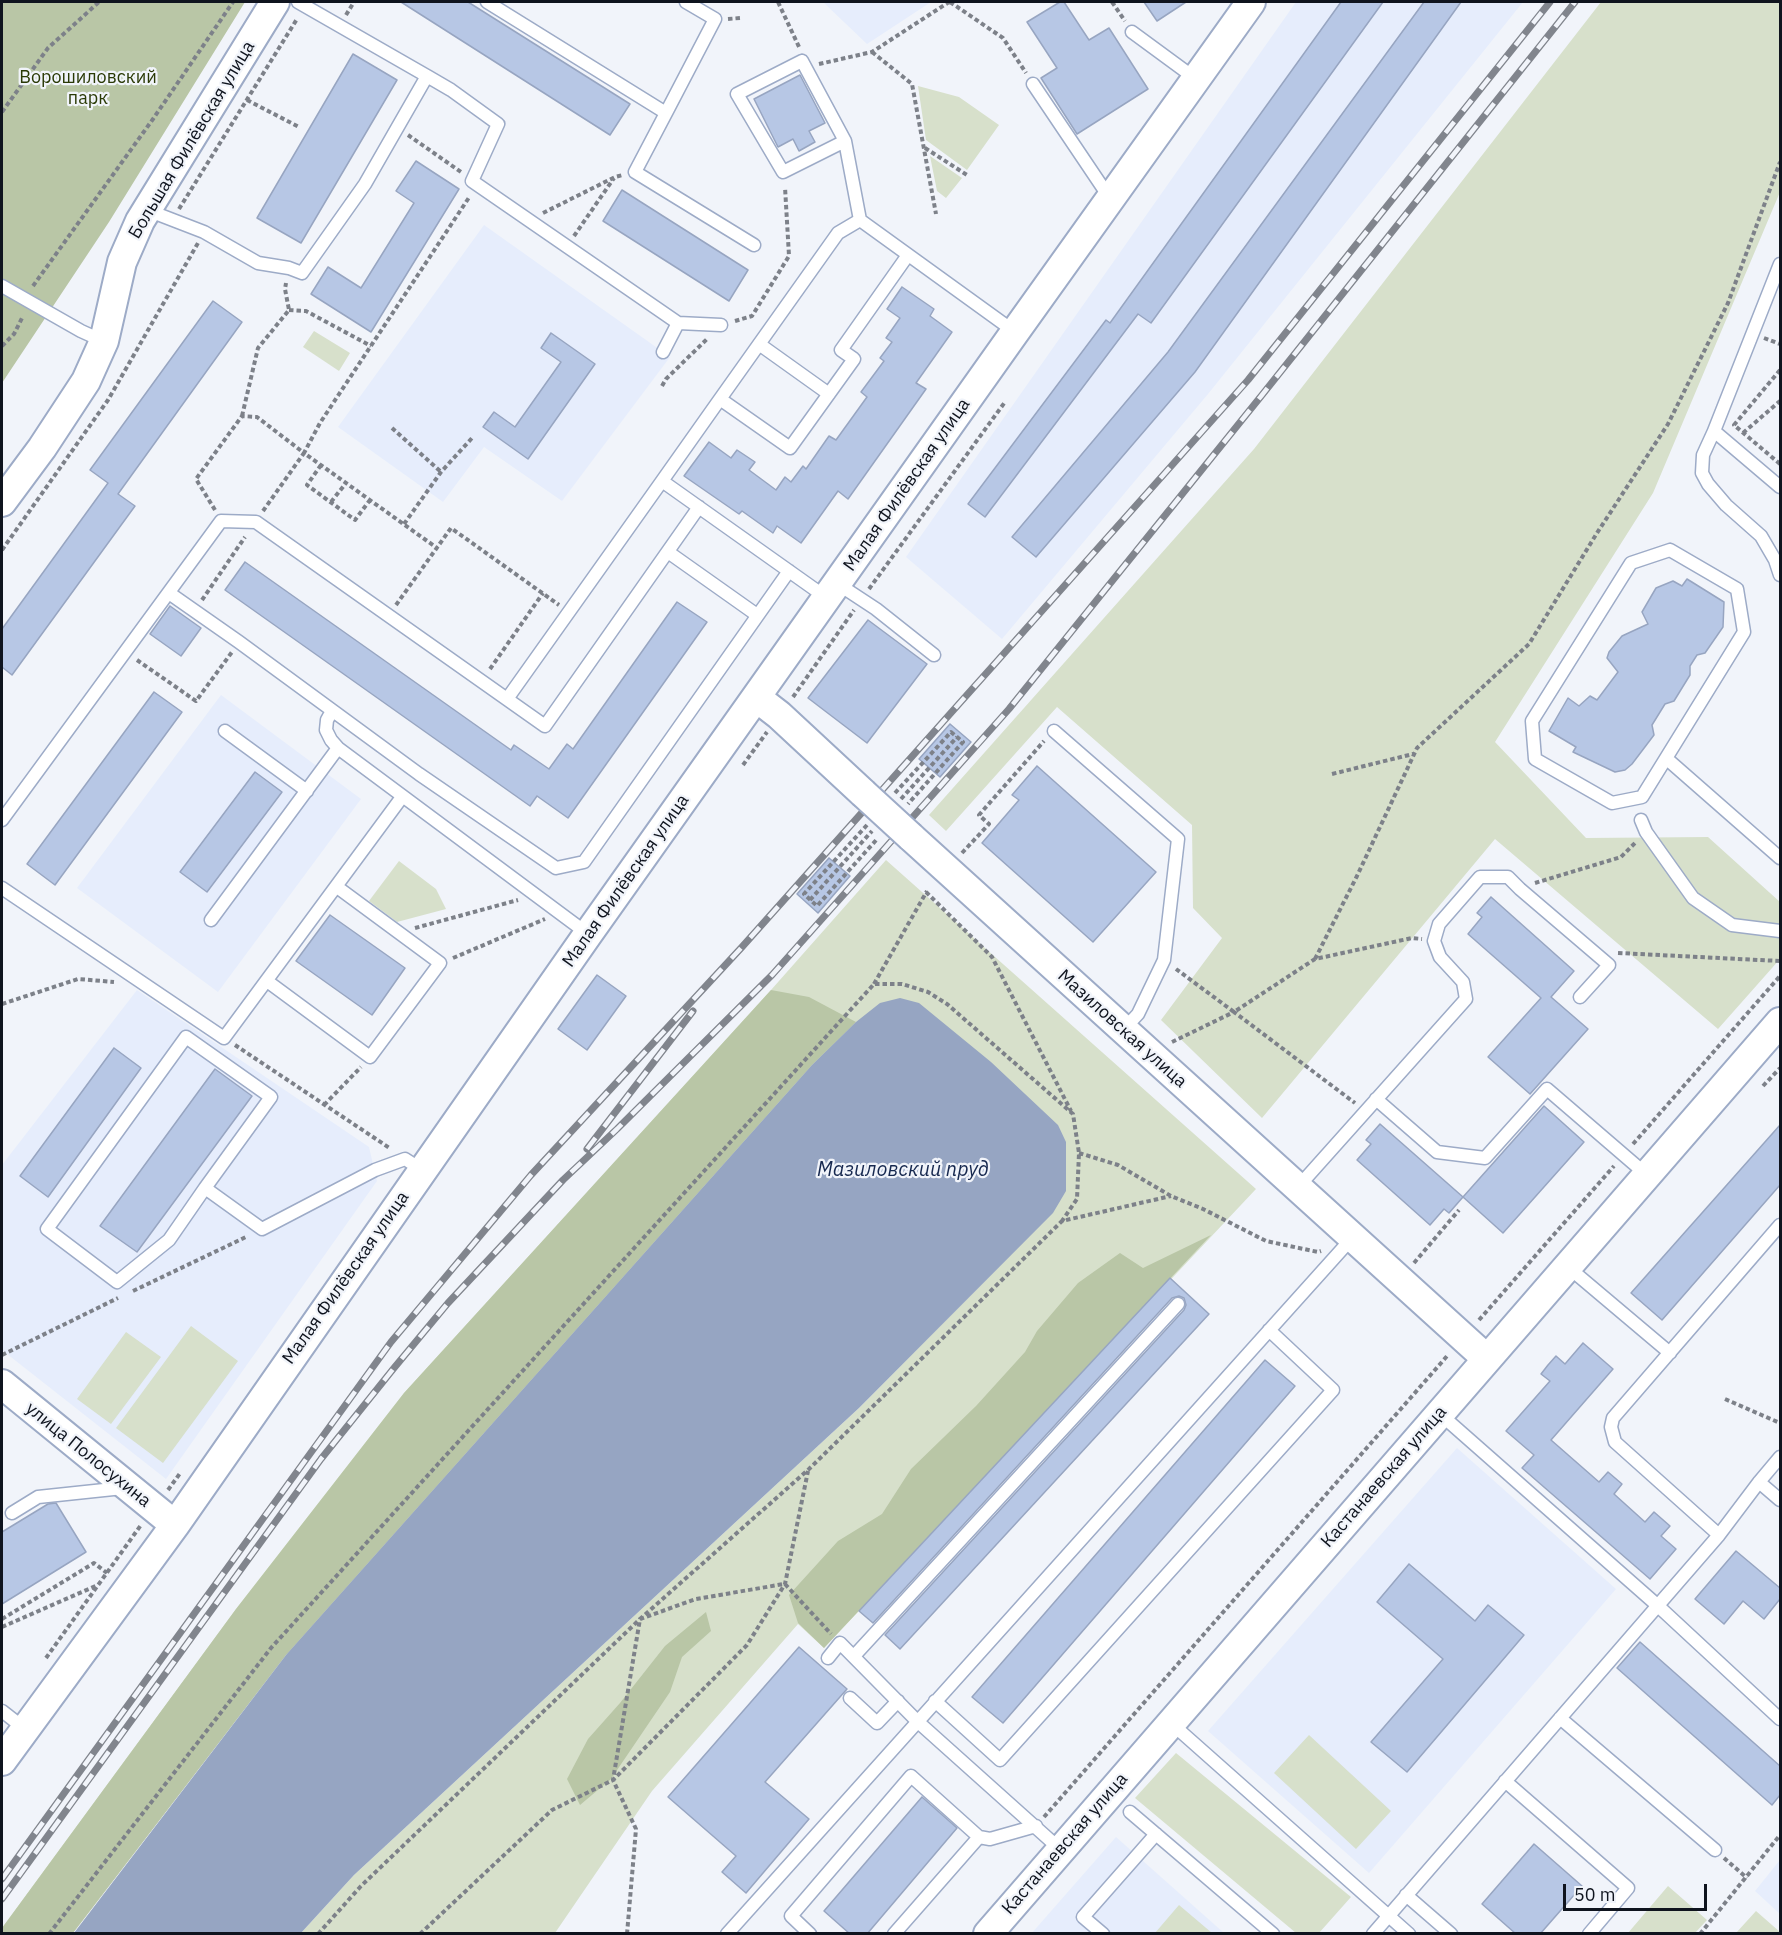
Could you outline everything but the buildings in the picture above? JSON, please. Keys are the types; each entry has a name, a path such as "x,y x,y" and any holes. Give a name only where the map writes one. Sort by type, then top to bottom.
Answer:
{"street":[{"name":"Большая Филёвская улица","path":"2,502 42,448 86,381 104,341 122,262 146,209 275,2"},
{"name":"Малая Филёвская улица","path":"2,1761 175,1525 588,934 1251,2"},
{"name":"Мазиловская улица","path":"757,698 779,715 910,837 1487,1359"},
{"name":"Кастанаевская улица","path":"988,1934 1780,1022"},
{"name":"улица Полосухина","path":"2,1384 175,1525"}],"lane":[{"path":"487,2 666,113"},
{"path":"687,2 715,19 636,172 754,245"},
{"path":"302,4 451,90 498,124 475,183 678,322 721,325"},
{"path":"1132,32 1196,79"},
{"path":"845,141 783,172 737,94 802,61 845,141 860,220 1015,332"},
{"path":"146,209 204,232 258,263 289,268 302,273 365,184 427,76"},
{"path":"1033,84 1104,188 1112,195"},
{"path":"507,699 838,233 860,220"},
{"path":"720,399 790,448 854,359 841,350 908,255"},
{"path":"1780,264 1703,455 1702,473 1726,505 1761,536 1775,560 1780,575"},
{"path":"2,286 104,341"},
{"path":"663,352 678,322"},
{"path":"759,344 829,394"},
{"path":"1714,431 1780,487"},
{"path":"662,481 789,571 833,591 861,600 934,656"},
{"path":"2,820 222,521 256,522 545,726 699,507"},
{"path":"1670,550 1737,589 1744,632 1667,759 1642,797 1612,803 1535,759 1532,721 1631,563 1670,550"},
{"path":"668,552 757,615"},
{"path":"169,593 418,774 556,868 584,862 789,571"},
{"path":"332,711 327,720 326,730 338,748 588,934"},
{"path":"225,731 306,791"},
{"path":"1054,731 1178,839 1164,960 1138,1014 1123,1030"},
{"path":"211,920 338,748"},
{"path":"1667,759 1780,858"},
{"path":"2,888 225,1038 402,797"},
{"path":"1644,826 1694,898 1732,925 1780,931"},
{"path":"1298,1187 1466,999 1463,982 1440,957 1434,941 1439,924 1480,877 1508,877 1609,965 1580,997"},
{"path":"267,981 370,1057 440,963 337,887"},
{"path":"186,1037 271,1097 205,1188 169,1240 117,1282 47,1229 186,1037"},
{"path":"1376,1099 1437,1152 1485,1158 1547,1089 1647,1175"},
{"path":"205,1188 262,1229 375,1170 405,1159 422,1170"},
{"path":"1719,1535 1615,1442 1612,1435 1613,1418 1780,1225"},
{"path":"727,1934 1353,1237"},
{"path":"1568,1266 1670,1353"},
{"path":"854,1656 1178,1304"},
{"path":"1288,1308 1299,1316"},
{"path":"935,1701 1000,1760 1325,1399 1333,1390 1269,1330"},
{"path":"1439,1413 1657,1605 1780,1719"},
{"path":"1373,1934 1719,1535 1780,1456"},
{"path":"1759,1482 1780,1500"},
{"path":"12,1513 38,1497 128,1488"},
{"path":"828,1658 840,1643 917,1721 1061,1850"},
{"path":"850,1698 877,1722 898,1701"},
{"path":"2,1711 25,1729"},
{"path":"1560,1718 1714,1850"},
{"path":"1171,1723 1410,1934"},
{"path":"810,1934 791,1916 911,1776 979,1837 990,1839 1036,1826"},
{"path":"1505,1781 1628,1888 1588,1934"},
{"path":"1131,1812 1273,1934"},
{"path":"1103,1934 1083,1917 1156,1834"},
{"path":"894,1934 979,1837"},
{"path":"1406,1895 1451,1934"}],"path":[{"path":"2,112 48,48 99,2"},
{"path":"2,346 15,334 30,302 31,288 153,119 232,2"},
{"path":"778,2 804,58"},
{"path":"818,65 872,52 949,2 1003,38 1033,84"},
{"path":"1112,2 1132,32"},
{"path":"173,220 247,100 302,4"},
{"path":"872,52 912,84 936,213"},
{"path":"247,100 299,127"},
{"path":"194,610 304,453 320,423 475,183 397,129"},
{"path":"924,147 967,175"},
{"path":"662,386 666,379 721,325 752,316 789,255 785,188 787,176 813,157"},
{"path":"1314,959 1358,876 1416,748 1529,644 1597,533 1668,424 1728,303 1780,162"},
{"path":"529,220 615,177 636,172"},
{"path":"567,246 615,177"},
{"path":"222,521 196,480 242,416 258,348 289,310 285,289 289,268"},
{"path":"289,310 306,311 371,346"},
{"path":"1780,370 1734,425 1780,464"},
{"path":"1743,433 1780,401"},
{"path":"742,765 1005,402"},
{"path":"242,416 256,417 437,548"},
{"path":"392,428 441,472"},
{"path":"404,524 441,472 472,438"},
{"path":"321,465 307,485 356,520 370,500"},
{"path":"332,502 346,483"},
{"path":"389,616 451,528 554,601"},
{"path":"481,681 543,593"},
{"path":"125,652 196,701 239,642"},
{"path":"961,854 989,824 979,815 1054,731"},
{"path":"895,794 951,732 963,742 907,805"},
{"path":"930,768 957,737"},
{"path":"1332,774 1414,754"},
{"path":"868,824 804,894 817,906 881,835"},
{"path":"1540,881 1621,857 1644,826"},
{"path":"810,900 840,867"},
{"path":"49,1934 271,1648 874,984 926,892 992,957 1073,1114 1079,1153 1077,1199 1062,1221 809,1469 640,1619 361,1886 318,1934"},
{"path":"398,932 536,895"},
{"path":"440,963 560,913"},
{"path":"1169,1044 1234,1012 1314,959 1412,938 1434,941"},
{"path":"1594,952 1780,961"},
{"path":"1164,960 1365,1111"},
{"path":"1036,1826 1780,976"},
{"path":"2,1004 78,979 143,984"},
{"path":"874,984 902,984 928,992 947,1004 1073,1114"},
{"path":"225,1038 376,1139"},
{"path":"324,1105 370,1057"},
{"path":"1763,1086 1780,1068"},
{"path":"1079,1153 1118,1165 1171,1196 1266,1240 1318,1252"},
{"path":"1062,1221 1171,1196"},
{"path":"1413,1264 1459,1210"},
{"path":"1725,1399 1780,1423"},
{"path":"420,1934 552,1810 613,1780 747,1645 785,1584 809,1469"},
{"path":"2,1619 94,1563 107,1573"},
{"path":"640,1619 696,1599 785,1584"},
{"path":"785,1584 840,1643"},
{"path":"2,1627 98,1585"},
{"path":"627,1934 636,1829 613,1780 640,1619"},
{"path":"1700,1934 1780,1835"},
{"path":"1714,1850 1747,1878"}],"shaded area":[{"path":"823,2 931,2 867,44"},
{"path":"1296,2 1523,2 1208,394 1002,639 906,557"},
{"path":"484,225 670,357 562,501 484,447 443,502 338,427"},
{"path":"221,695 361,799 218,992 77,888"},
{"path":"137,990 369,1147 377,1181 166,1479 2,1350 2,1165"},
{"path":"1457,1448 1616,1589 1369,1873 1208,1731"},
{"path":"1116,1837 1224,1933 1031,1934"},
{"path":"1780,1860 1780,1914 1755,1891"}],"green space":[{"name":"Ворошиловский парк","path":"2,2 245,2 109,222 2,383"},
{"path":"1601,2 1780,2 1780,192 1653,493 1495,742 1586,838 1708,837 1780,902 1780,959 1718,1029 1495,839 1262,1118 1161,1020 1222,938 1193,908 1192,825 1057,707 946,831 929,815 1254,449"},
{"path":"918,86 959,97 999,125 967,170 926,140"},
{"path":"930,156 962,178 946,198 937,191"},
{"path":"314,331 350,353 339,371 303,347"},
{"path":"886,860 1256,1189 824,1648 798,1624 652,1791 555,1933 301,1933 354,1875 859,1408 1053,1212 286,1655 73,1933 2,1934 2,1928 236,1609 404,1393 771,990"},
{"path":"399,861 436,889 446,909 397,922 369,901"},
{"path":"771,990 809,997 856,1022 812,1065 286,1655 73,1933 2,1934 2,1928 236,1609 404,1393"},
{"path":"1211,1235 824,1648 798,1623 789,1595 838,1541 882,1514 911,1469 976,1406 1025,1352 1037,1331 1078,1283 1120,1253 1143,1268"},
{"path":"191,1326 238,1361 163,1463 116,1428"},
{"path":"126,1332 161,1357 111,1424 77,1399"},
{"path":"706,1612 711,1631 682,1657 670,1692 611,1779 580,1805 567,1779 588,1739 665,1646"},
{"path":"1309,1735 1391,1811 1356,1849 1274,1773"},
{"path":"1176,1753 1351,1897 1319,1933 1296,1933 1135,1798"},
{"path":"1668,1886 1707,1920 1695,1933 1628,1933"},
{"path":"1179,1905 1212,1933 1155,1933"},
{"path":"1756,1911 1780,1932 1780,1933 1736,1933"}],"water":[{"name":"Мазиловский пруд","path":"900,998 919,1003 991,1062 1058,1125 1066,1142 1066,1191 1053,1213 859,1408 354,1875 301,1933 74,1933 286,1655 812,1065 856,1022 880,1003"}],"railway":[{"path":"2,1879 391,1342 531,1175 742,947 1248,380 1550,2"},
{"path":"2,1899 321,1459 394,1368 448,1303 563,1180 772,975 1009,709 1575,2"},
{"path":"587,1149 693,1011"}]}
